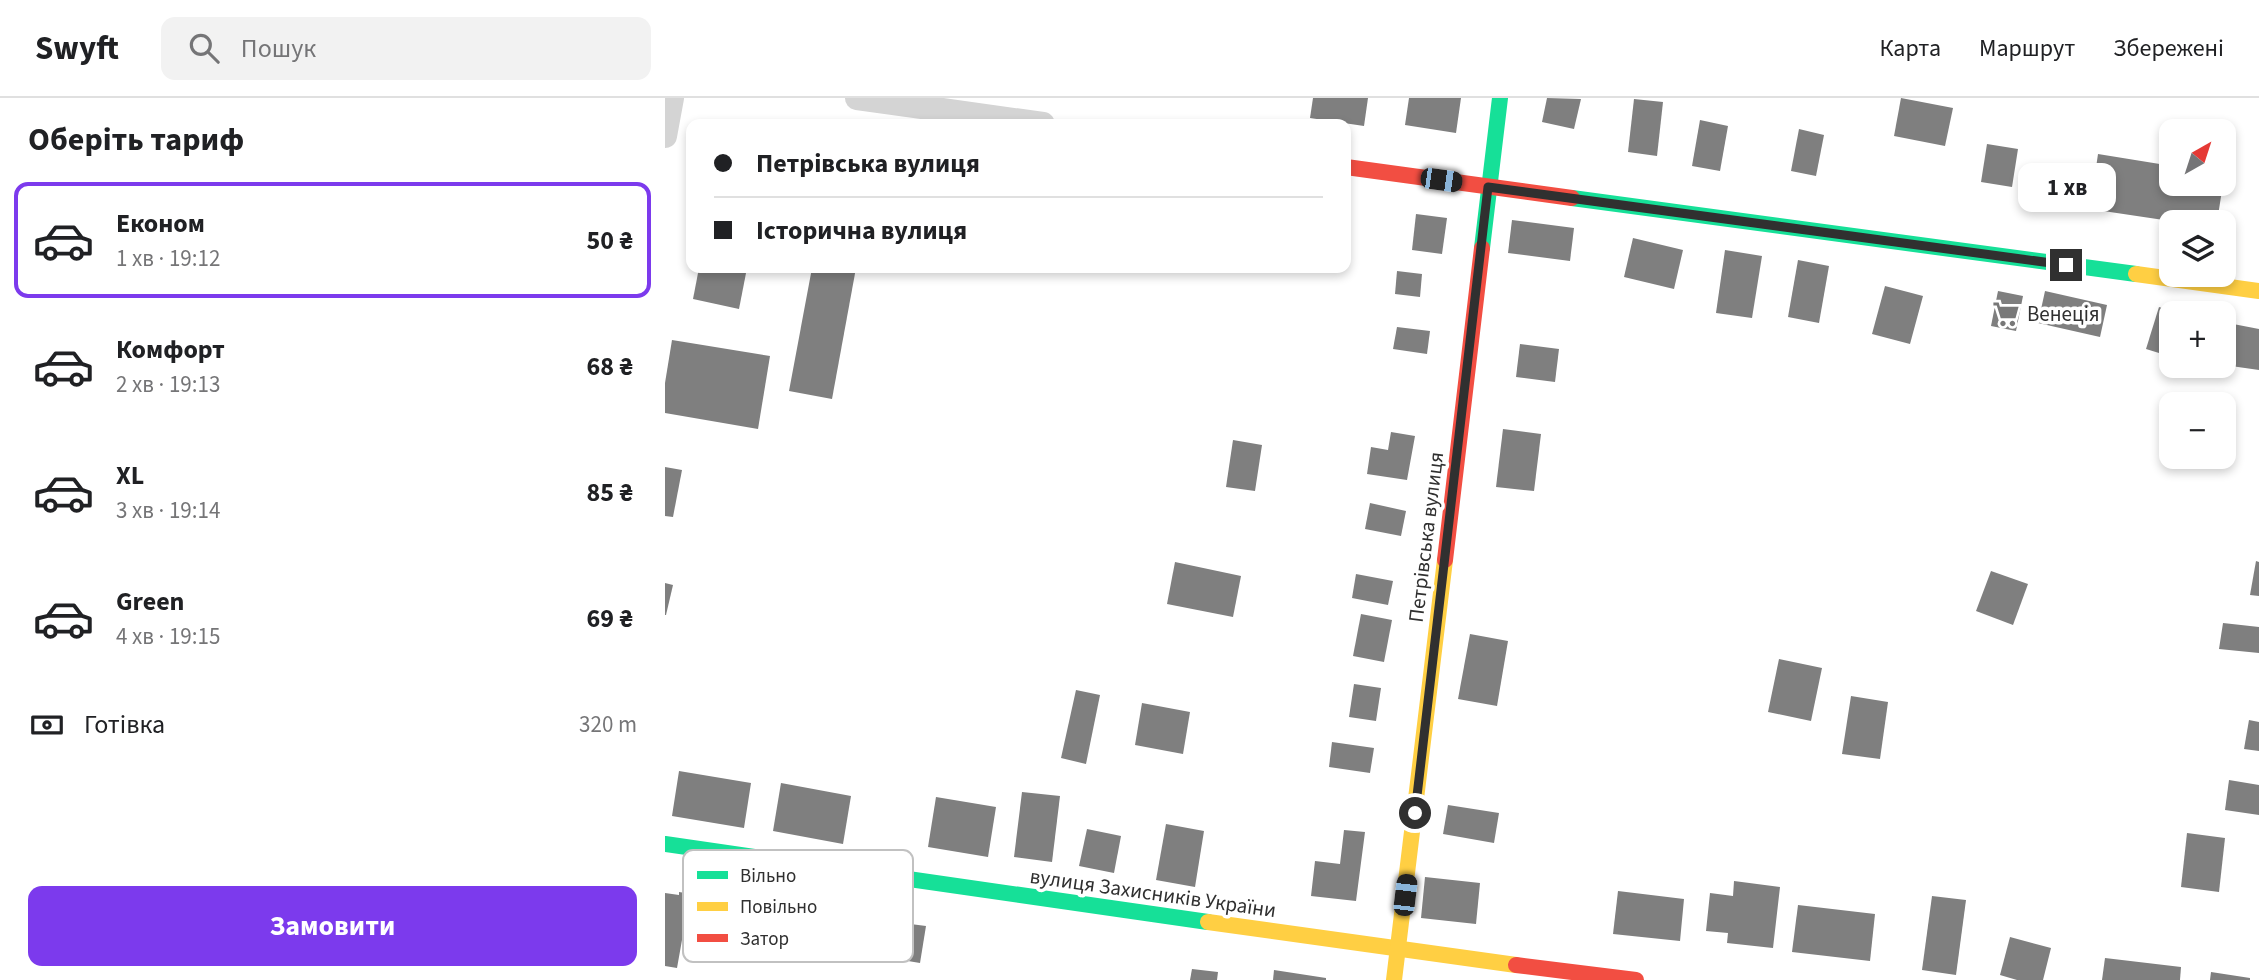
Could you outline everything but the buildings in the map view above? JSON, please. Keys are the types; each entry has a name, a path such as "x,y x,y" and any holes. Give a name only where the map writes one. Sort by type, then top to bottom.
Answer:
{"street":[{"path":"665,136 672,98"},
{"path":"857,98 1007,119"},
{"name":"Петрівська вулиця","path":"1394,980 1500,98"},
{"path":"1351,168 2259,290"},
{"name":"вулиця Захисників України","path":"665,844 707,850"},
{"name":"вулиця Захисників України","path":"913,880 1399,950 1636,980"}],"traffic: fast":[{"path":"1482,248 1500,98"},
{"path":"1572,198 2136,274"},
{"path":"665,844 707,850"},
{"path":"913,880 1208,922"}],"traffic: slow":[{"path":"2136,274 2259,291"},
{"path":"1394,980 1445,560"},
{"path":"1208,922 1516,965"}],"traffic: jam":[{"path":"1351,168 1572,198"},
{"path":"1445,560 1482,248"},
{"path":"1516,965 1636,980"}],"place":[{"name":"Венеція","path":"2006,314"}],"route":[{"path":"1415,813 1488,187 2066,265"}]}
